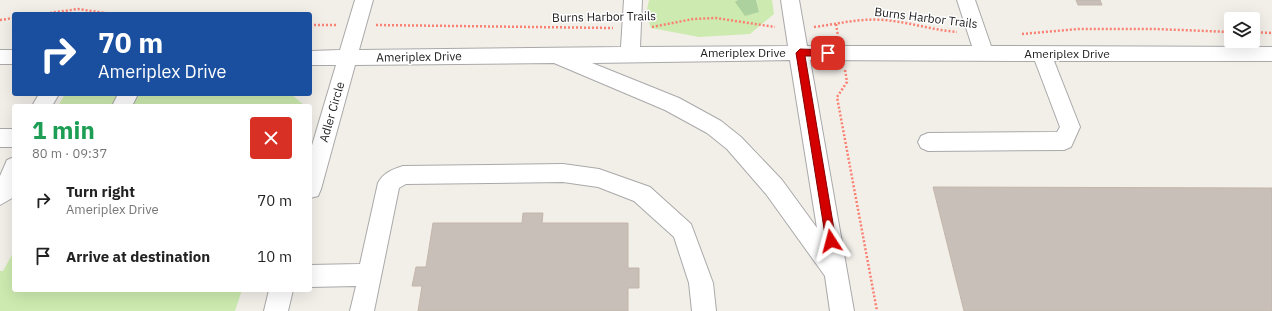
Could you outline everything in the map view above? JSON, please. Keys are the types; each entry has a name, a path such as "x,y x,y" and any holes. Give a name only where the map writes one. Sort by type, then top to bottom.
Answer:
{"street":[{"name":"Adler Circle","path":"312,180 364,0"},
{"path":"630,54 633,0"},
{"path":"790,0 842,311"},
{"path":"966,0 984,53"},
{"name":"Ameriplex Drive","path":"312,58 800,53 1272,54"},
{"path":"928,142 1064,141 1070,127 1042,54"},
{"path":"553,55 672,104 714,127 734,143 774,187 836,273"},
{"path":"0,57 12,57"},
{"path":"0,138 12,138"},
{"path":"0,196 6,191 12,172"},
{"path":"362,311 389,183 403,175 563,173 599,178 642,194 683,231 701,283 704,311"},
{"path":"312,276 369,275"},
{"path":"276,311 281,292"}],"path":[{"path":"56,12 78,9 98,12"},
{"path":"0,20 12,18"},
{"name":"Burns Harbor Trails","path":"312,25 448,24 648,28 693,19 716,18 762,26 796,29 836,24 849,20 884,20 945,31 977,33"},
{"path":"836,24 847,82 837,97 877,311"},
{"path":"1016,34 1078,29 1156,29 1224,32"},
{"path":"1260,32 1272,33"}],"green space":[{"path":"649,0 738,0 736,2 759,12 756,0 772,0 774,14 750,34 699,37 651,28 646,14"},
{"path":"738,0 756,0 759,12 745,16 735,2"},
{"path":"64,96 293,96 303,104 59,104"},
{"path":"12,255 12,292 241,292 235,311 0,311 0,271 3,271"}],"building":[{"path":"1076,0 1100,0 1102,5 1078,5"},
{"path":"933,187 1272,188 1272,311 964,311"},
{"path":"523,213 543,213 542,223 628,223 628,268 639,268 639,288 628,288 628,311 418,311 422,286 412,286 416,267 426,267 433,223 522,223"}],"route":[{"path":"828,53 800,53 831,241"}]}
